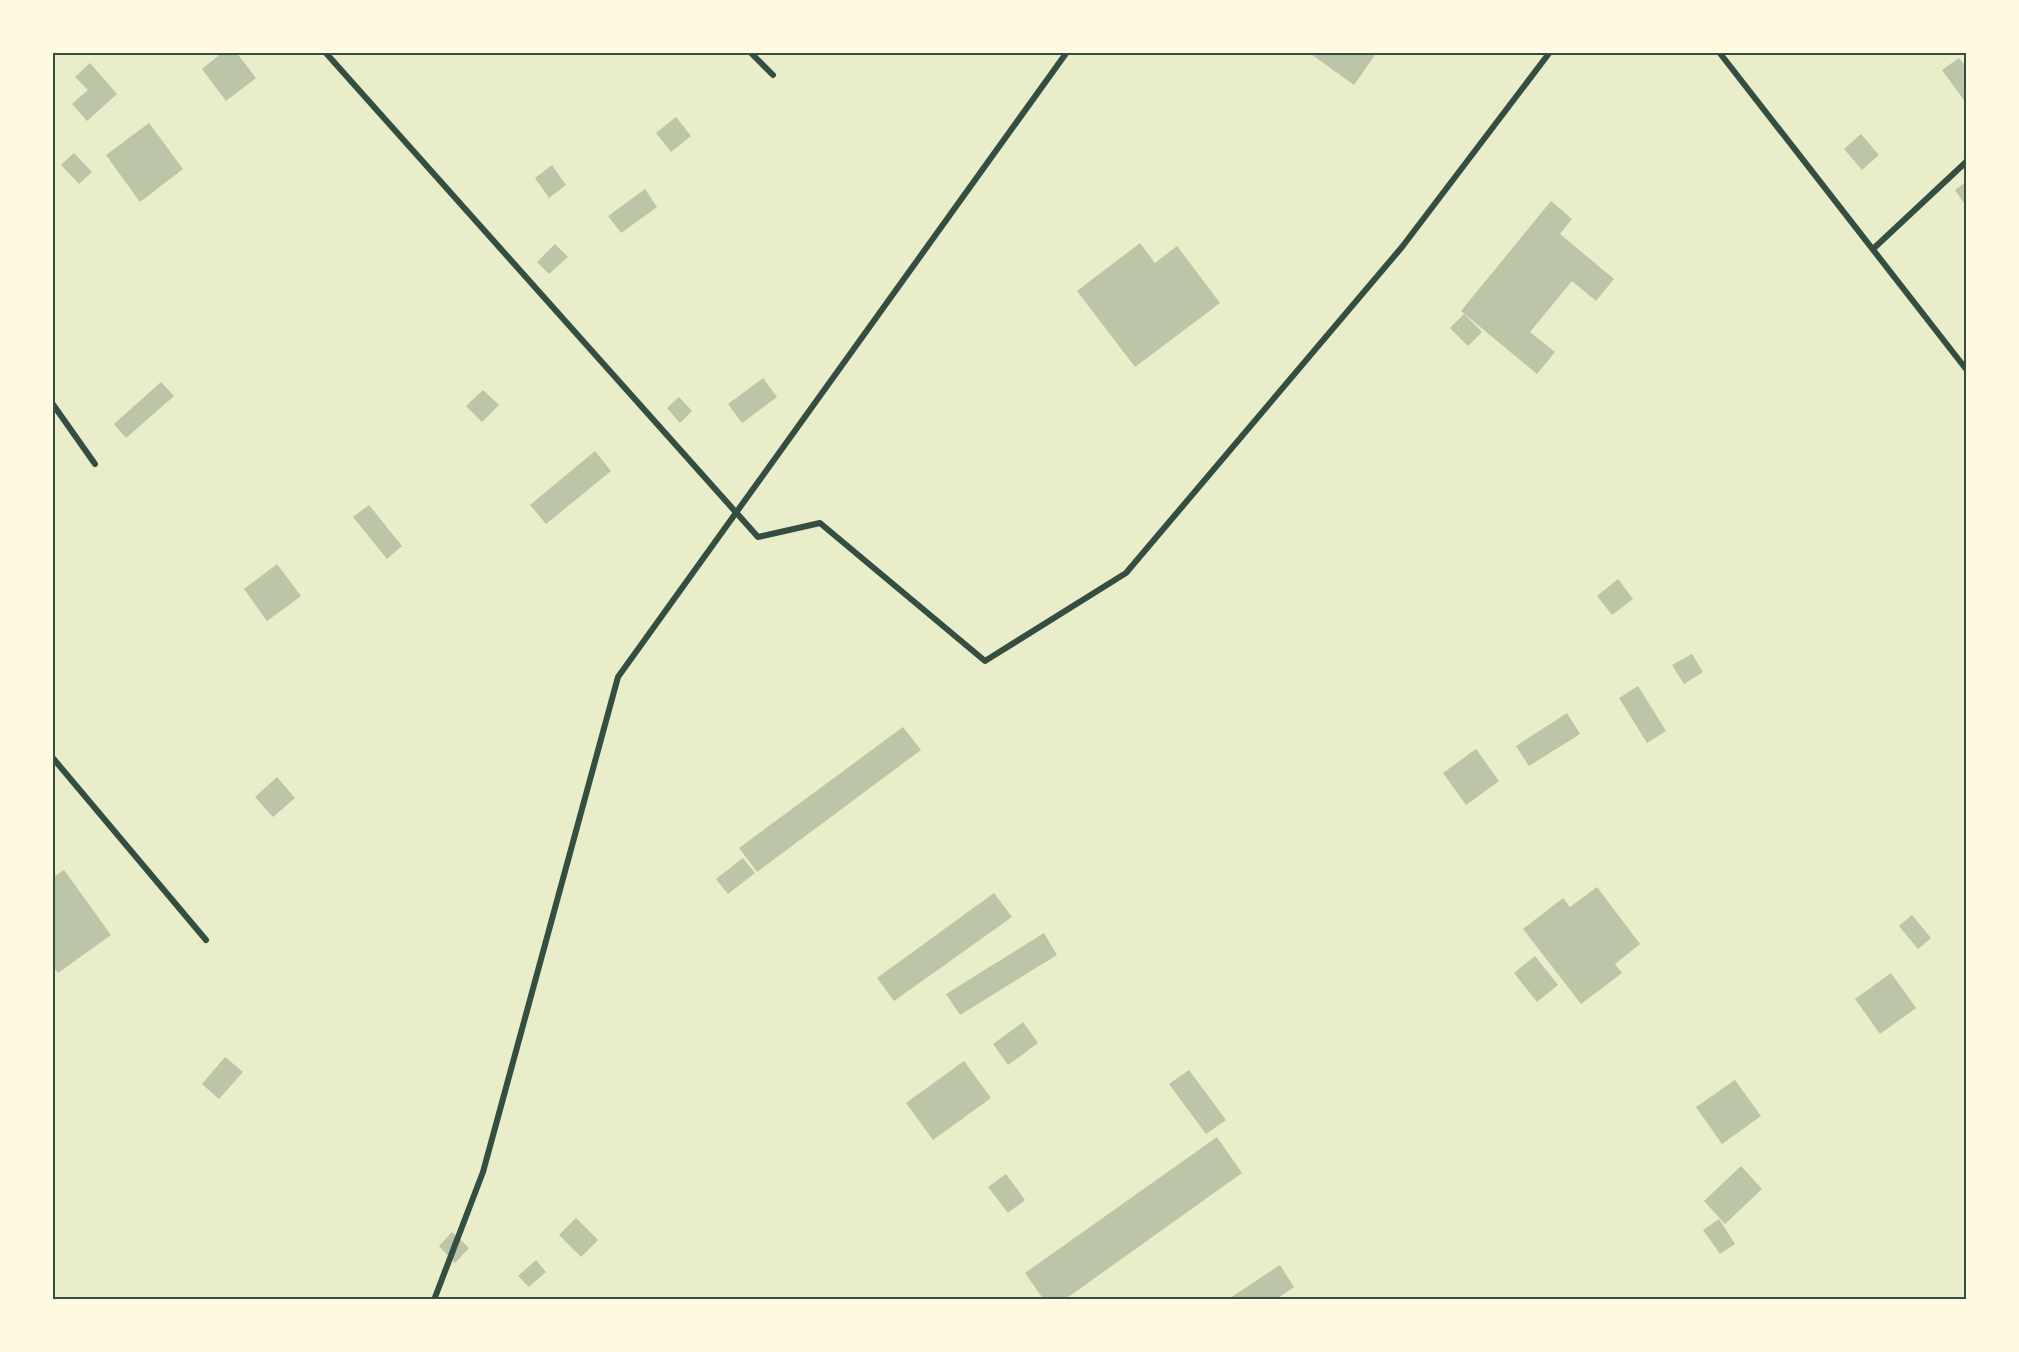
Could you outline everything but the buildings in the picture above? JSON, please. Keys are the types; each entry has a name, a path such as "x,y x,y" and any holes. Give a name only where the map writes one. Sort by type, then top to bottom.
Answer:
{"street":[{"path":"325,52 758,537 820,523 986,661 1126,573 1402,247 1550,52"},
{"path":"750,52 773,75"},
{"path":"434,1299 483,1172 618,677 1067,52"},
{"path":"1719,52 1966,369"},
{"path":"1873,249 1966,162"},
{"path":"52,403 95,464"},
{"path":"52,757 206,940"}]}
